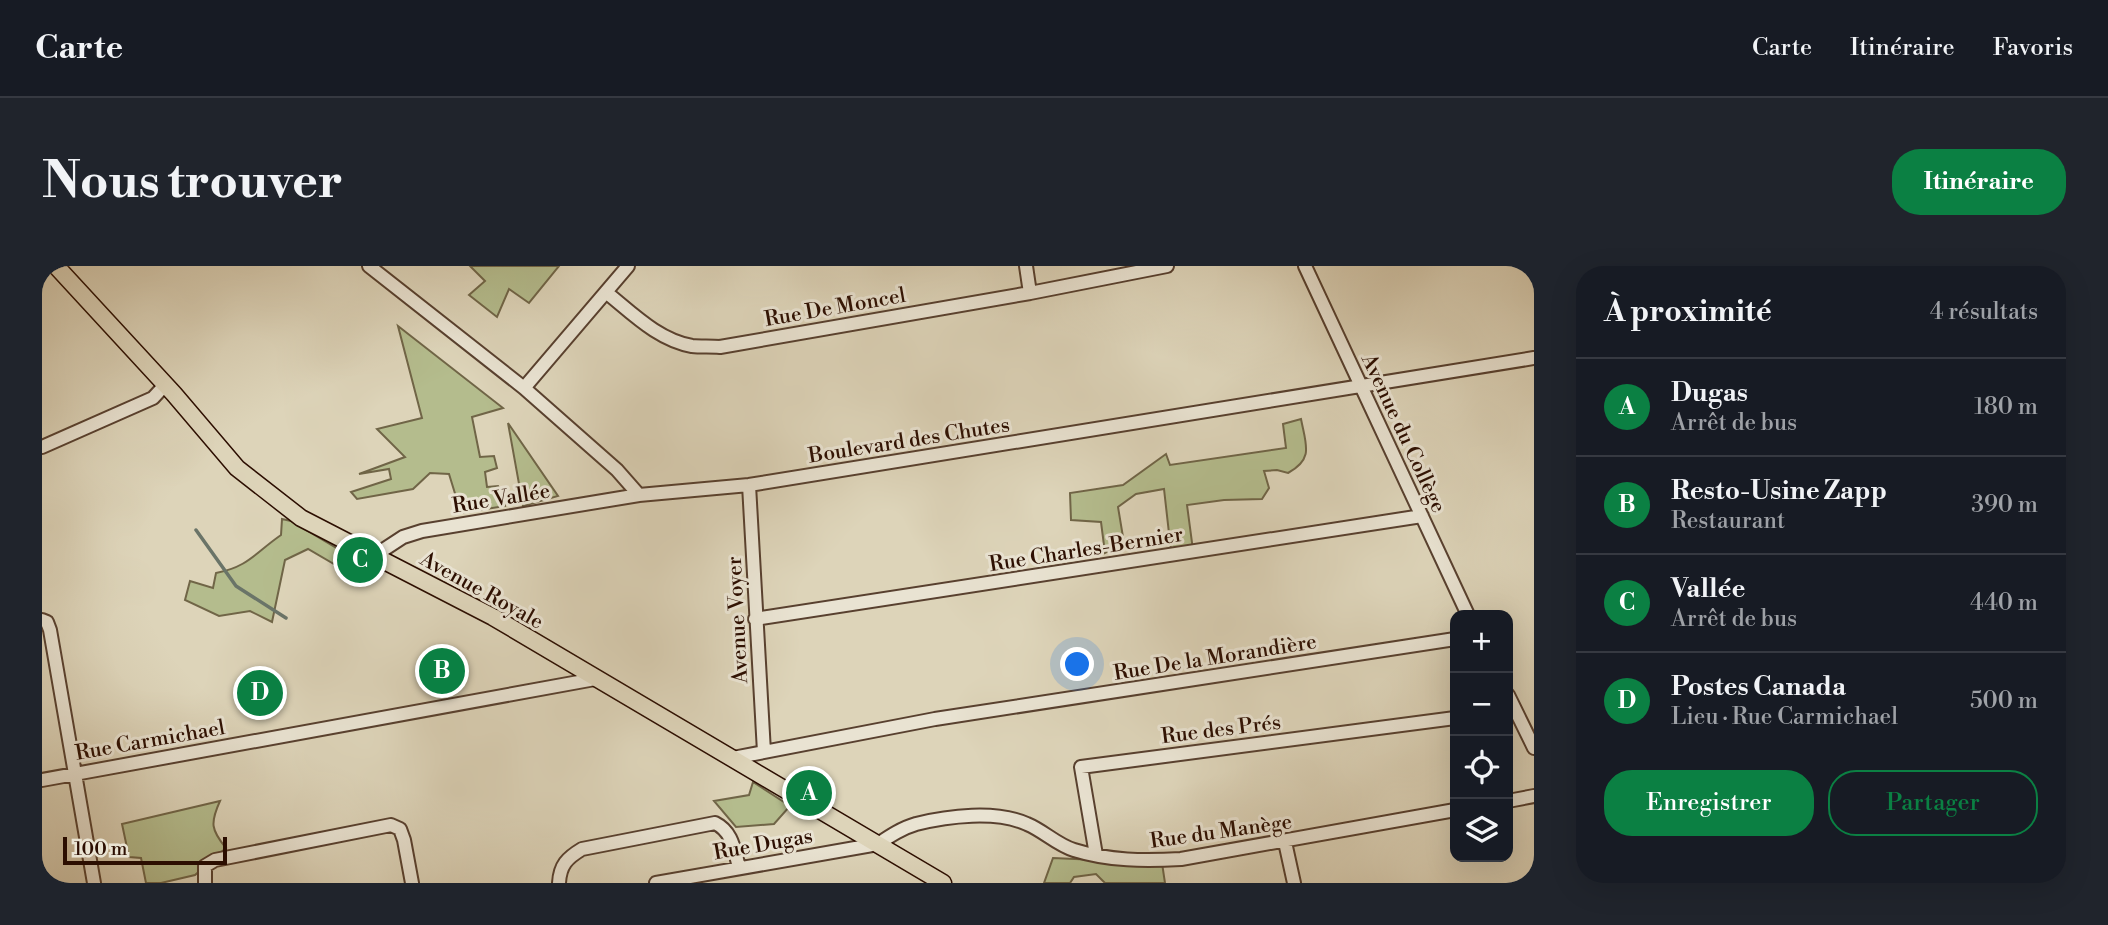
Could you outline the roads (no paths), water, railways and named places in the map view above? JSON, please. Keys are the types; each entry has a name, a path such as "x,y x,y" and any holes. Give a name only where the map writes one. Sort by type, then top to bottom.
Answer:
{"main road":[{"name":"Avenue Royale","path":"56,266 237,468 301,518 493,617 943,883"}],"street":[{"path":"369,266 524,388 617,470 639,495"},
{"path":"524,388 628,266"},
{"path":"1026,266 1030,293"},
{"name":"Rue De Moncel","path":"607,293 670,340 692,346 720,346 1030,293 1167,266"},
{"name":"Avenue du Collège","path":"1307,266 1466,610"},
{"name":"Boulevard des Chutes","path":"639,495 749,485 1534,358"},
{"path":"42,447 153,398 165,385"},
{"name":"Avenue Voyer","path":"749,485 764,752"},
{"name":"Rue Vallée","path":"374,556 403,537 422,531 639,495"},
{"name":"Rue Charles-Bernier","path":"755,619 1422,516"},
{"path":"44,621 50,630 94,883"},
{"name":"Rue De la Morandière","path":"733,758 935,719 1450,640"},
{"name":"Rue Carmichael","path":"42,780 595,679"},
{"path":"1513,714 1534,748"},
{"name":"Rue des Prés","path":"1096,855 1082,767 1450,719"},
{"path":"1513,800 1534,796"},
{"name":"Rue du Manège","path":"878,844 895,832 914,825 955,818 1004,818 1027,823 1072,849 1096,855 1141,861 1181,859 1450,811"},
{"path":"559,883 560,869 568,858 582,849 715,824 729,834 739,867"},
{"path":"205,883 205,866 215,860 391,825 400,829 404,840 412,883"},
{"path":"1285,842 1294,883"},
{"name":"Rue Dugas","path":"656,883 878,844"}],"waterway":[{"path":"196,530 236,586 286,618"}],"place":[{"name":"Vallée","path":"360,560"},
{"name":"Resto-Usine Zapp","path":"442,671"},
{"name":"Postes Canada","path":"260,693"},
{"name":"Dugas","path":"809,793"}]}
